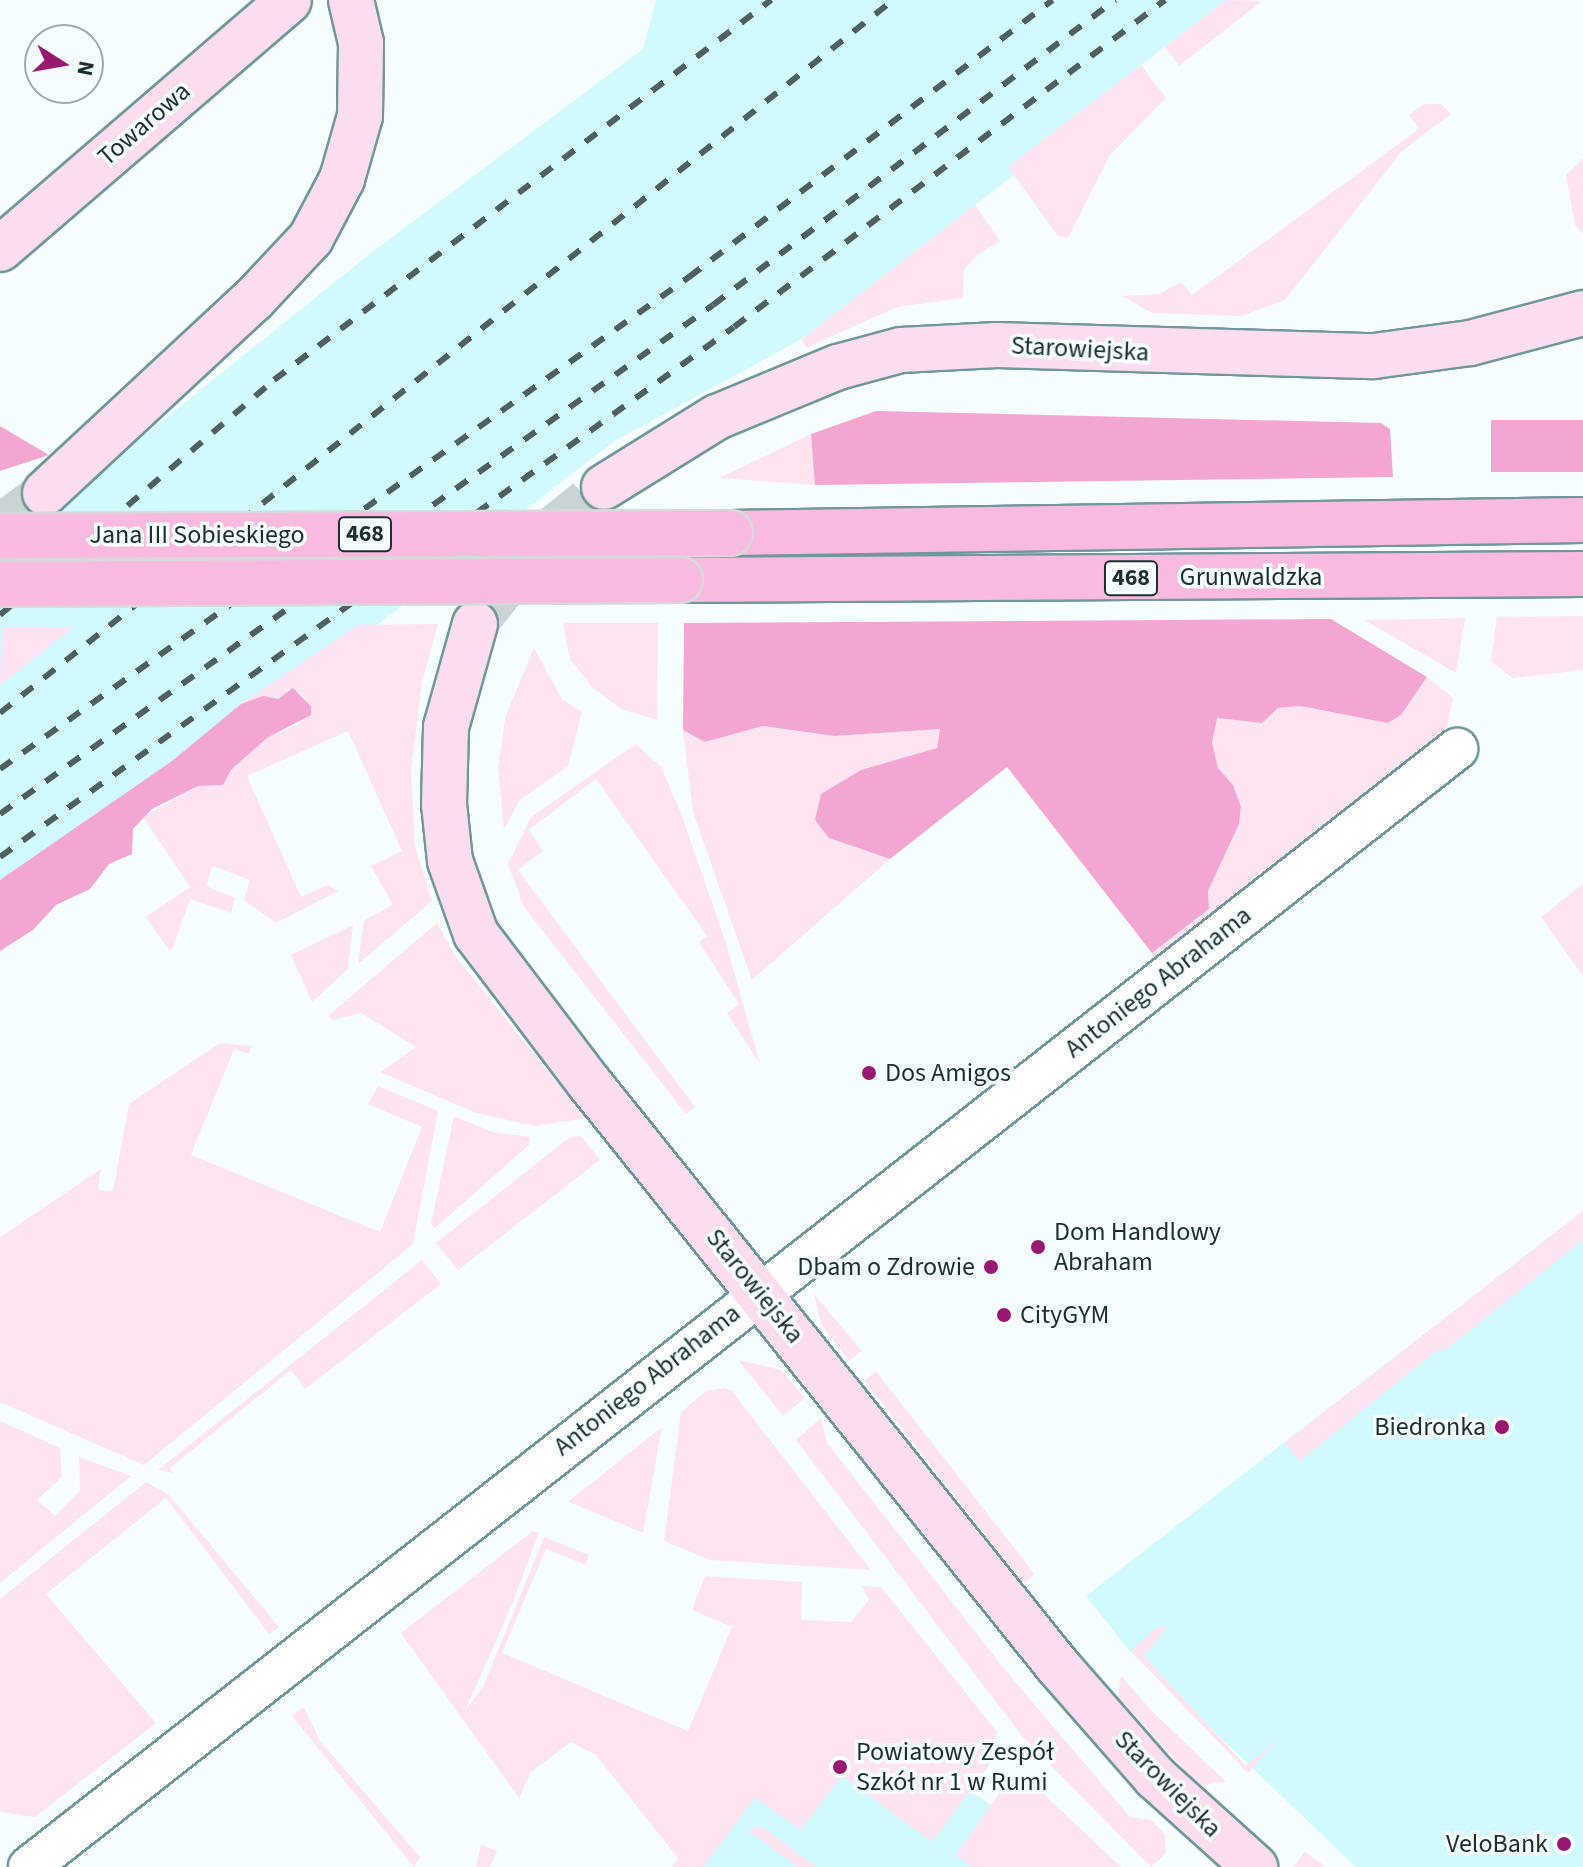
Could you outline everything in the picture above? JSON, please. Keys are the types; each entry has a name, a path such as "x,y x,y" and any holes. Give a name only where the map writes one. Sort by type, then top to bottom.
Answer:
{"main road":[{"name":"Towarowa","path":"0,249 289,0"},
{"path":"45,493 253,300 311,238 342,179 360,116 361,43 351,0"},
{"name":"Starowiejska","path":"604,487 717,417 838,367 901,350 997,345 1374,356 1470,343 1583,313"},
{"name":"Grunwaldzka","path":"730,533 1583,520"},
{"name":"Jana III Sobieskiego","path":"0,536 730,533"},
{"name":"Grunwaldzka","path":"680,580 1583,574"},
{"name":"Jana III Sobieskiego","path":"0,584 680,580"},
{"name":"Starowiejska","path":"475,624 446,727 444,804 450,861 476,934 590,1084 760,1291 1057,1665 1155,1777 1255,1867"}],"street":[{"name":"Antoniego Abrahama","path":"29,1867 760,1291 1457,749"}],"shaded area":[{"path":"656,0 1226,0 1008,167 1014,175 802,339 613,442 345,650 0,902 0,551 371,253 643,49"},
{"path":"1226,0 1262,1 1179,66 1165,47"},
{"path":"1141,65 1166,98 1110,155 1068,238 1058,236 1008,167"},
{"path":"1424,104 1441,104 1451,114 1402,151 1285,300 1241,316 1152,313 1122,296 1159,294 1181,282 1192,295 1419,129 1409,115"},
{"path":"1583,158 1582,233 1575,225 1566,175"},
{"path":"975,205 1000,241 976,256 964,270 963,298 897,307 806,348 802,339"},
{"path":"876,411 1381,423 1390,429 1393,477 815,485 811,434"},
{"path":"1491,420 1583,420 1583,472 1491,472"},
{"path":"0,426 49,455 0,471"},
{"path":"811,434 815,485 719,478"},
{"path":"1583,616 1583,670 1512,678 1491,661 1497,617"},
{"path":"1465,618 1456,673 1364,620"},
{"path":"1331,619 1427,677 1401,715 1388,723 1300,706 1278,708 1262,723 1217,718 1212,743 1218,768 1233,785 1241,807 1239,824 1208,891 1209,909 1152,953 1007,767 890,859 829,838 815,820 821,794 861,770 937,748 940,729 834,736 763,726 705,742 683,730 684,623"},
{"path":"563,623 658,623 657,720 621,709 592,687 570,659"},
{"path":"438,624 422,683 411,771 415,846 432,901 358,964 364,920 393,905 371,866 402,851 348,731 247,776 301,897 328,885 338,891 276,923 244,900 250,880 213,866 206,886 235,898 231,913 190,899 172,950 168,949 146,917 190,887 143,817 198,786 223,785 231,770 267,738 299,724 311,706 300,692 241,704 358,625"},
{"path":"2,627 74,627 0,685"},
{"path":"534,648 562,699 582,712 568,766 520,800 504,829 498,767 506,715"},
{"path":"1427,677 1453,698 1447,728 1424,755 1157,957 1152,953 1209,910 1208,891 1239,824 1241,807 1233,785 1218,768 1212,743 1217,718 1262,723 1278,708 1300,706 1388,723 1401,715"},
{"path":"293,688 311,706 311,715 267,738 231,770 223,785 198,786 152,809 133,829 132,854 109,864 90,889 56,905 33,930 0,951 0,880 172,761 241,704 263,696 278,699"},
{"path":"763,726 834,736 940,729 937,748 861,770 850,846 890,859 752,980 693,812 683,730 705,742"},
{"path":"636,744 661,767 680,811 725,940 760,1064 727,1013 739,1004 699,942 707,936 596,779 529,830 543,851 518,870 695,1107 686,1114 524,907 508,864 531,817"},
{"path":"1583,884 1583,976 1541,917"},
{"path":"437,923 456,957 586,1118 535,1126 476,1113 380,1072 416,1047 361,1013 333,1020 328,1016"},
{"path":"353,925 348,969 312,1002 291,955"},
{"path":"220,1043 252,1046 249,1054 234,1049 191,1155 380,1232 422,1127 368,1104 378,1086 438,1111 413,1244 144,1465 0,1402 0,1237 101,1169 98,1190 113,1191 129,1104"},
{"path":"454,1116 492,1132 530,1137 529,1145 435,1228 431,1224"},
{"path":"581,1136 600,1160 458,1270 436,1243 570,1137"},
{"path":"1583,1211 1583,1867 1356,1867 1129,1650 1086,1596"},
{"path":"1583,1211 1583,1240 1444,1351 1440,1348 1300,1461 1284,1443"},
{"path":"422,1260 441,1284 305,1389 291,1370 170,1468 173,1473 158,1470"},
{"path":"814,1294 862,1351 849,1361 821,1324"},
{"path":"738,1360 781,1370 805,1398 783,1416"},
{"path":"876,1371 1035,1574 1023,1584 864,1380"},
{"path":"725,1388 732,1391 871,1570 710,1560 664,1541 681,1412 706,1391"},
{"path":"821,1418 827,1443 1006,1671 1130,1817 1152,1820 1165,1835 1166,1853 1151,1867 1022,1736 796,1440"},
{"path":"0,1421 60,1448 62,1477 37,1500 55,1516 80,1491 79,1457 131,1476 0,1583"},
{"path":"662,1427 643,1533 569,1502 569,1501"},
{"path":"146,1482 169,1495 279,1627 269,1634 166,1498 46,1594 156,1723 35,1817 0,1812 0,1599"},
{"path":"533,1531 539,1533 511,1607 465,1711 484,1685 544,1537 589,1555 586,1565 546,1549 502,1653 688,1731 732,1627 692,1610 705,1576 802,1582 801,1620 851,1622 869,1600 862,1586 881,1587 997,1732 988,1767 932,1842 842,1776 801,1830 755,1798 703,1867 672,1867 678,1858 596,1755 571,1742 531,1772 519,1798 401,1633"},
{"path":"1168,1626 1144,1656 1246,1766 1278,1740 1248,1773 1131,1651 1157,1627"},
{"path":"1121,1676 1151,1710 1226,1782 1198,1785 1118,1697"},
{"name":"Powiatowy Zespół Szkół nr 1 w Rumi","path":"805,1681 904,1743 1076,1867 672,1867"},
{"path":"304,1707 320,1741 420,1857 414,1867 292,1716"},
{"path":"1036,1787 1121,1867 972,1867 956,1855 1003,1788"},
{"path":"762,1827 817,1867 798,1867 747,1830"},
{"path":"481,1845 497,1851 490,1867 476,1867"},
{"path":"1305,1852 1326,1867 1293,1867"}],"tunnel":[{"path":"475,624 553,528 604,487"},
{"path":"0,526 45,493"}],"railway":[{"path":"0,615 274,380 771,0"},
{"path":"0,713 893,0"},
{"path":"0,769 689,277 1052,0"},
{"path":"0,814 713,305 1115,0"},
{"path":"0,857 734,327 1165,0"}],"place":[{"name":"Dos Amigos","path":"869,1073"},
{"name":"Dom Handlowy Abraham","path":"1038,1247"},
{"name":"Dbam o Zdrowie","path":"991,1267"},
{"name":"CityGYM","path":"1004,1315"},
{"name":"Biedronka","path":"1502,1427"},
{"name":"Powiatowy Zespół Szkół nr 1 w Rumi","path":"840,1767"},
{"name":"VeloBank","path":"1564,1844"}]}
